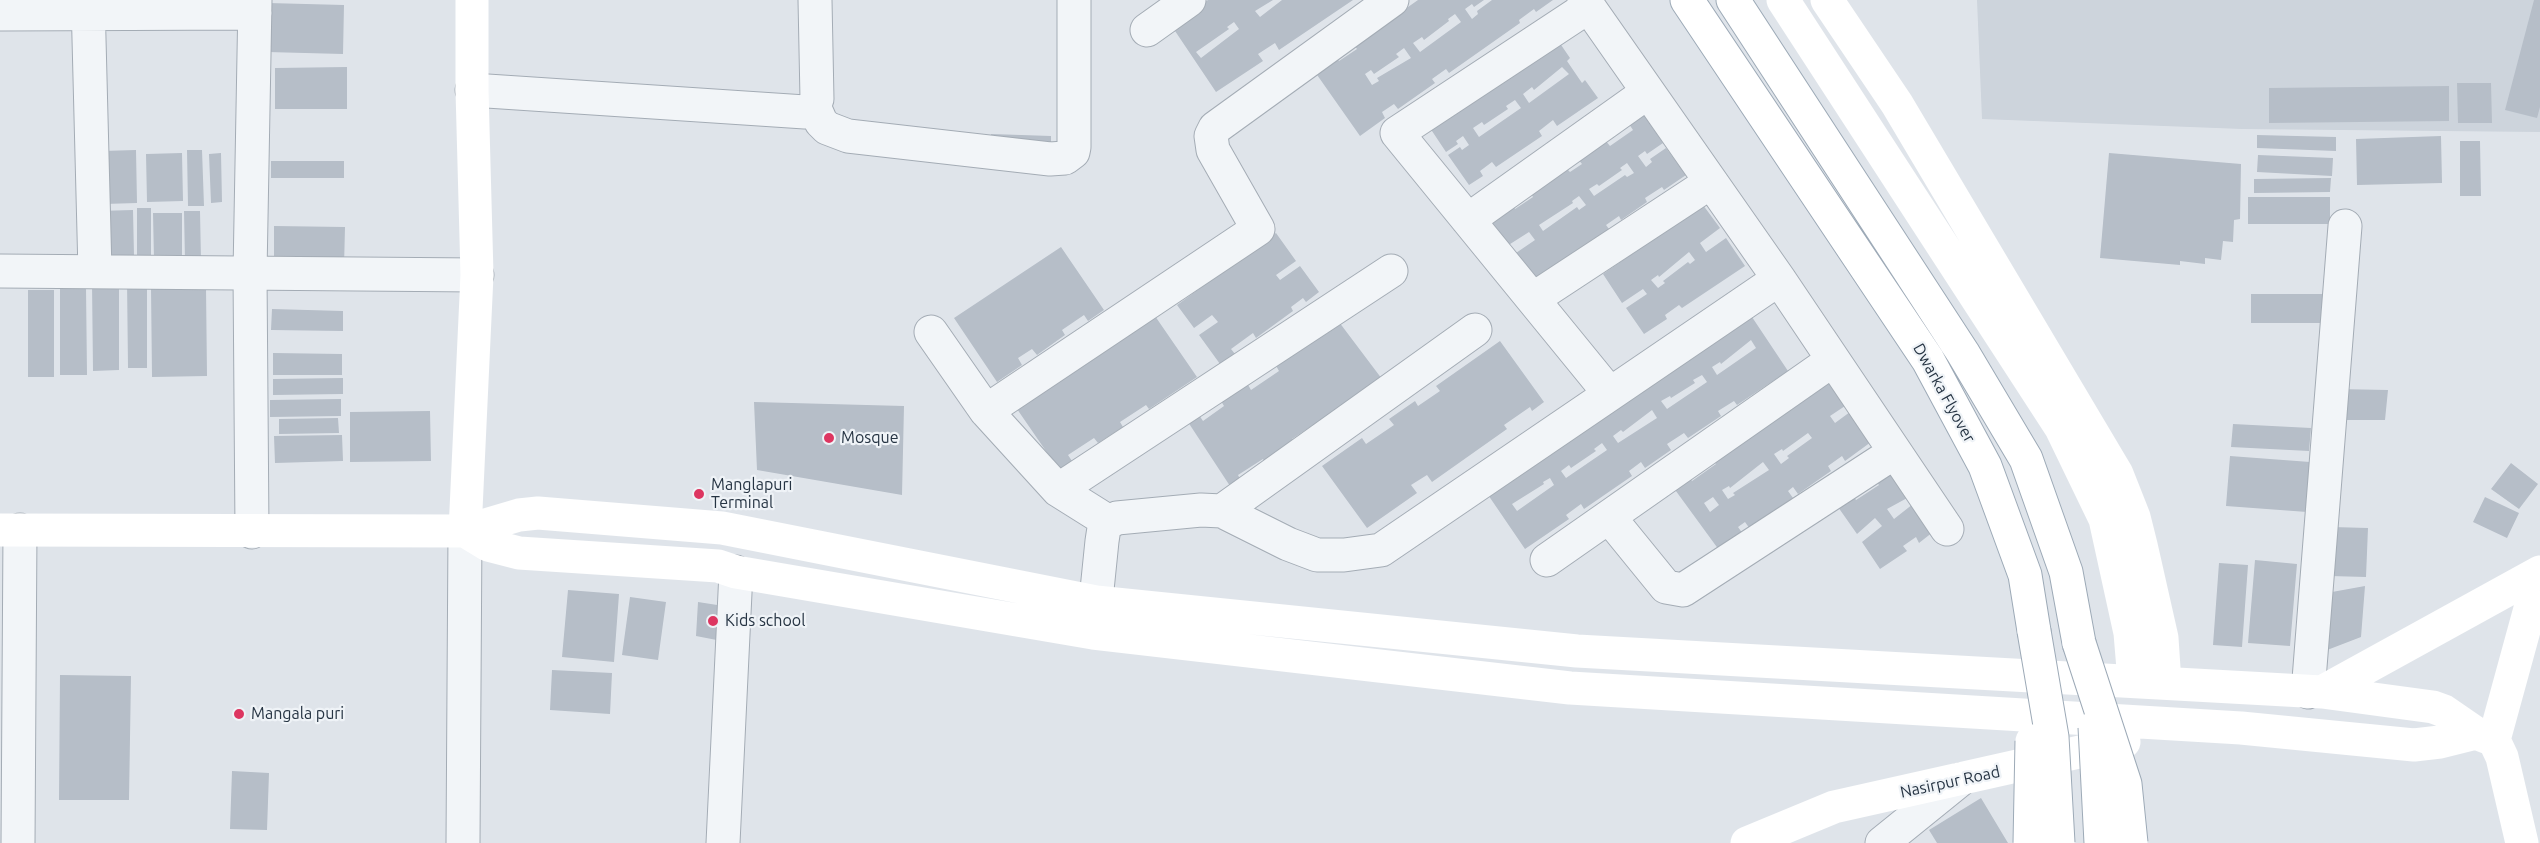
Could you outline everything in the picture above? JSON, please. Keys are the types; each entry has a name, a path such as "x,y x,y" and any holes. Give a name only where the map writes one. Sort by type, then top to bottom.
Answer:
{"street":[{"path":"463,843 465,531 477,275 472,0"},
{"path":"472,90 799,112 810,110 814,106 817,94 815,0"},
{"path":"814,106 826,128 848,136 1050,159 1065,158 1074,147 1074,0"},
{"path":"1148,30 1189,0"},
{"path":"986,411 1258,229 1213,150 1211,136 1215,128 1392,0"},
{"name":"Dwarka Flyover","path":"1687,0 1929,360 1985,466 2025,575 2052,737 2058,843"},
{"name":"Dwarka Flyover","path":"1733,0 1963,353 2026,459 2066,572 2096,731 2101,843"},
{"path":"1783,0 2061,428 2105,519 2130,633 2150,682"},
{"path":"1827,0 1897,104 2117,474 2134,517 2162,638 2150,682"},
{"path":"1610,394 1397,132 1586,3 1779,279 1947,529"},
{"path":"88,6 95,272"},
{"path":"0,14 88,6 255,7 250,273 252,532"},
{"path":"1468,220 1648,92"},
{"path":"1533,299 1711,182"},
{"path":"2315,692 2345,226"},
{"path":"0,271 477,275"},
{"path":"1058,490 1391,271"},
{"path":"1094,617 1101,541 1104,528 1109,522 1118,518 1177,512 1222,511 1288,544 1317,555 1344,555 1381,550 1779,279"},
{"path":"1222,511 1474,330"},
{"path":"931,332 986,411 1058,490 1109,522"},
{"path":"1547,560 1833,360"},
{"path":"1609,517 1665,587 1683,590 1895,452"},
{"path":"18,843 10,530 465,531 519,515 538,513 723,528 1094,617 1429,636 1577,651 2315,692 2433,707 2444,711 2485,736 2502,758 2522,843"},
{"path":"465,531 488,545 519,553 718,566 736,572 1094,617 1429,672 1570,688 2241,728 2414,745 2485,736"},
{"path":"723,843 736,572"},
{"path":"2315,692 2540,572"},
{"path":"2485,736 2540,572"},
{"path":"2030,843 2034,631"},
{"path":"1429,636 1429,672"},
{"path":"2079,643 2125,784 2131,843"},
{"name":"Nasirpur Road","path":"1747,843 1834,807 2129,741 2145,733 2151,723"},
{"path":"1882,843 1960,780"}],"shaded area":[{"path":"1977,0 2540,0 2540,132 2242,129 1982,119"}],"building":[{"path":"1208,0 1273,0 1255,11 1260,17 1282,0 1353,0 1279,50 1275,43 1258,54 1263,61 1216,92 1171,25","holes":["1234,22 1239,29 1201,58 1196,52 1229,29 1227,27"]},
{"path":"1418,0 1484,0 1474,7 1472,4 1465,9 1472,19 1478,14 1477,11 1492,0 1553,0 1536,12 1534,9 1519,20 1520,23 1449,73 1446,69 1432,79 1435,83 1398,109 1394,104 1382,112 1385,118 1360,136 1315,72 1336,57 1339,61 1357,49 1354,45","holes":["1455,14 1461,22 1420,52 1413,43 1422,37 1424,40","1404,48 1411,58 1377,78 1379,81 1372,85 1365,74 1371,70 1374,74 1399,57 1396,54"]},
{"path":"2534,0 2540,0 2540,107 2537,118 2505,110"},
{"path":"268,3 344,5 343,54 267,52"},
{"path":"1557,39 1570,58 1567,61 1582,83 1585,80 1598,98 1557,126 1553,120 1539,131 1542,136 1496,167 1492,162 1480,171 1483,176 1469,185 1448,155 1460,147 1462,150 1469,145 1463,136 1456,141 1458,144 1446,152 1426,122","holes":["1562,67 1569,74 1529,103 1523,94 1532,87 1534,90","1515,100 1521,108 1479,137 1473,128 1482,122 1484,125 1508,109 1506,106"]},
{"path":"347,67 347,109 275,109 275,68"},
{"path":"2457,83 2491,83 2492,123 2458,123"},
{"path":"2449,86 2449,121 2269,123 2269,88"},
{"path":"1643,114 1663,143 1647,154 1645,151 1638,156 1646,167 1652,162 1650,159 1666,148 1686,175 1664,190 1662,187 1645,198 1647,202 1621,220 1619,216 1606,225 1609,229 1532,282 1513,255 1535,240 1529,232 1507,246 1490,221 1513,205 1515,209 1533,197 1530,192 1566,168 1570,172 1582,164 1578,159 1605,140 1610,146 1633,130 1629,124","holes":["1627,163 1634,173 1627,177 1625,175 1594,196 1589,189 1597,184 1599,186 1622,170 1620,168","1579,196 1586,205 1579,210 1577,207 1543,231 1539,225 1573,203 1572,201"]},
{"path":"991,134 1051,136 1051,152 990,150"},
{"path":"2257,135 2336,137 2336,151 2257,148"},
{"path":"2441,136 2442,183 2357,185 2356,139"},
{"path":"2460,141 2480,141 2481,196 2460,196"},
{"path":"136,150 137,203 104,204 102,151"},
{"path":"187,150 202,150 204,206 188,206"},
{"path":"182,153 183,201 147,202 146,154"},
{"path":"221,153 222,202 211,203 209,154"},
{"path":"2109,153 2241,164 2240,219 2234,220 2233,242 2223,241 2221,260 2205,258 2205,264 2180,261 2180,265 2100,258"},
{"path":"2258,155 2333,158 2332,176 2257,172"},
{"path":"271,161 344,161 344,178 271,178"},
{"path":"2331,178 2330,192 2254,193 2254,179"},
{"path":"2248,197 2330,197 2330,224 2248,224"},
{"path":"1703,205 1720,228 1700,243 1706,252 1726,238 1745,266 1682,308 1679,305 1665,315 1667,319 1644,334 1626,308 1647,294 1643,289 1622,303 1603,274","holes":["1689,252 1695,260 1690,264 1688,262 1663,281 1665,283 1658,288 1651,280 1658,275 1659,277"]},
{"path":"137,208 151,208 151,256 137,256"},
{"path":"133,210 134,256 100,257 98,211"},
{"path":"184,211 200,211 201,261 185,261"},
{"path":"153,213 182,213 182,259 154,260"},
{"path":"274,226 345,227 344,267 274,266"},
{"path":"1276,233 1296,261 1276,275 1280,280 1300,266 1319,292 1306,302 1303,298 1291,307 1293,311 1256,338 1253,333 1231,349 1235,354 1220,364 1199,335 1218,322 1212,315 1194,328 1177,305"},
{"path":"1061,247 1104,310 1088,321 1084,315 1062,330 1065,335 1037,355 1032,349 1018,358 1022,365 997,382 954,318"},
{"path":"127,279 147,279 147,368 128,368"},
{"path":"92,282 119,282 119,370 93,371"},
{"path":"86,287 87,375 60,375 60,288"},
{"path":"151,287 206,287 207,376 152,377"},
{"path":"28,290 54,290 54,377 28,377"},
{"path":"2251,294 2322,294 2322,323 2251,323"},
{"path":"1746,308 1788,371 1737,405 1734,401 1718,411 1721,416 1688,438 1684,433 1667,444 1671,450 1645,468 1641,462 1629,471 1632,476 1584,509 1581,504 1566,515 1569,519 1525,549 1482,486","holes":["1751,340 1756,348 1717,375 1712,367 1720,362 1721,364","1702,375 1707,382 1667,409 1661,401 1670,396 1671,398 1695,383 1693,380","1652,410 1657,418 1618,443 1613,436 1621,430 1623,432","1602,443 1607,450 1566,478 1561,471 1569,465 1571,468 1596,451 1594,449","1550,478 1554,485 1517,511 1512,504 1544,484 1543,482"]},
{"path":"272,309 343,311 343,331 271,330"},
{"path":"1155,316 1197,377 1149,409 1146,405 1120,422 1123,427 1098,443 1094,438 1068,455 1072,461 1059,470 1017,409"},
{"path":"1336,318 1385,383 1318,427 1316,423 1292,439 1295,443 1265,463 1263,459 1238,475 1240,479 1230,486 1188,422 1199,415 1203,421 1224,406 1221,401 1247,383 1251,390 1279,371 1275,364"},
{"path":"1500,341 1544,402 1532,411 1530,407 1504,425 1507,429 1432,482 1427,475 1411,485 1417,493 1367,528 1322,466 1362,438 1366,444 1394,425 1389,419 1415,401 1418,406 1440,391 1436,386"},
{"path":"273,353 342,354 342,375 273,375"},
{"path":"343,378 343,394 273,395 273,379"},
{"path":"1826,379 1845,406 1830,416 1835,423 1850,412 1871,442 1845,461 1842,456 1828,466 1831,471 1798,494 1793,487 1788,491 1793,498 1750,529 1745,522 1738,527 1743,534 1719,550 1673,487 1688,476 1692,481 1716,464 1712,459 1798,399 1801,403 1815,393 1812,389","holes":["1808,433 1812,438 1787,456 1789,458 1781,464 1774,454 1782,449 1783,451","1763,462 1769,470 1733,493 1735,495 1728,499 1722,490 1729,486 1730,488","1713,497 1719,505 1710,512 1704,503"]},
{"path":"2336,389 2388,390 2385,420 2335,420"},
{"path":"341,399 341,416 270,417 270,400"},
{"name":"Mosque","path":"754,402 904,406 902,495 757,470"},
{"path":"430,411 431,461 350,462 350,412"},
{"path":"338,418 339,433 279,434 279,419"},
{"path":"2233,424 2311,428 2309,451 2231,447"},
{"path":"342,435 343,461 275,463 274,436"},
{"path":"2230,456 2310,462 2307,512 2226,506"},
{"path":"2511,463 2538,484 2519,509 2491,489"},
{"path":"1890,472 1909,497 1887,509 1894,519 1913,504 1933,532 1919,543 1916,537 1903,546 1907,551 1880,569 1862,542 1882,526 1875,518 1857,534 1838,507 1854,497 1856,500 1879,485 1876,481"},
{"path":"2485,497 2519,513 2507,538 2473,522"},
{"path":"2332,527 2368,528 2366,577 2330,576"},
{"path":"2255,560 2297,564 2290,646 2248,643"},
{"path":"2219,563 2248,565 2242,647 2213,645"},
{"path":"2365,586 2361,637 2322,652 2321,594"},
{"path":"568,590 619,594 614,662 562,657"},
{"path":"630,597 666,602 658,660 622,655"},
{"name":"Kids school","path":"698,602 730,607 727,642 696,636"},
{"path":"552,670 612,673 610,714 550,710"},
{"path":"60,675 131,676 129,800 59,800"},
{"path":"232,771 269,773 267,830 230,829"},
{"path":"1981,798 2008,843 1937,843 1929,830"}],"place":[{"name":"Mosque","path":"829,438"},
{"name":"Manglapuri Terminal","path":"699,494"},
{"name":"Kids school","path":"713,621"},
{"name":"Mangala puri","path":"239,714"}]}
